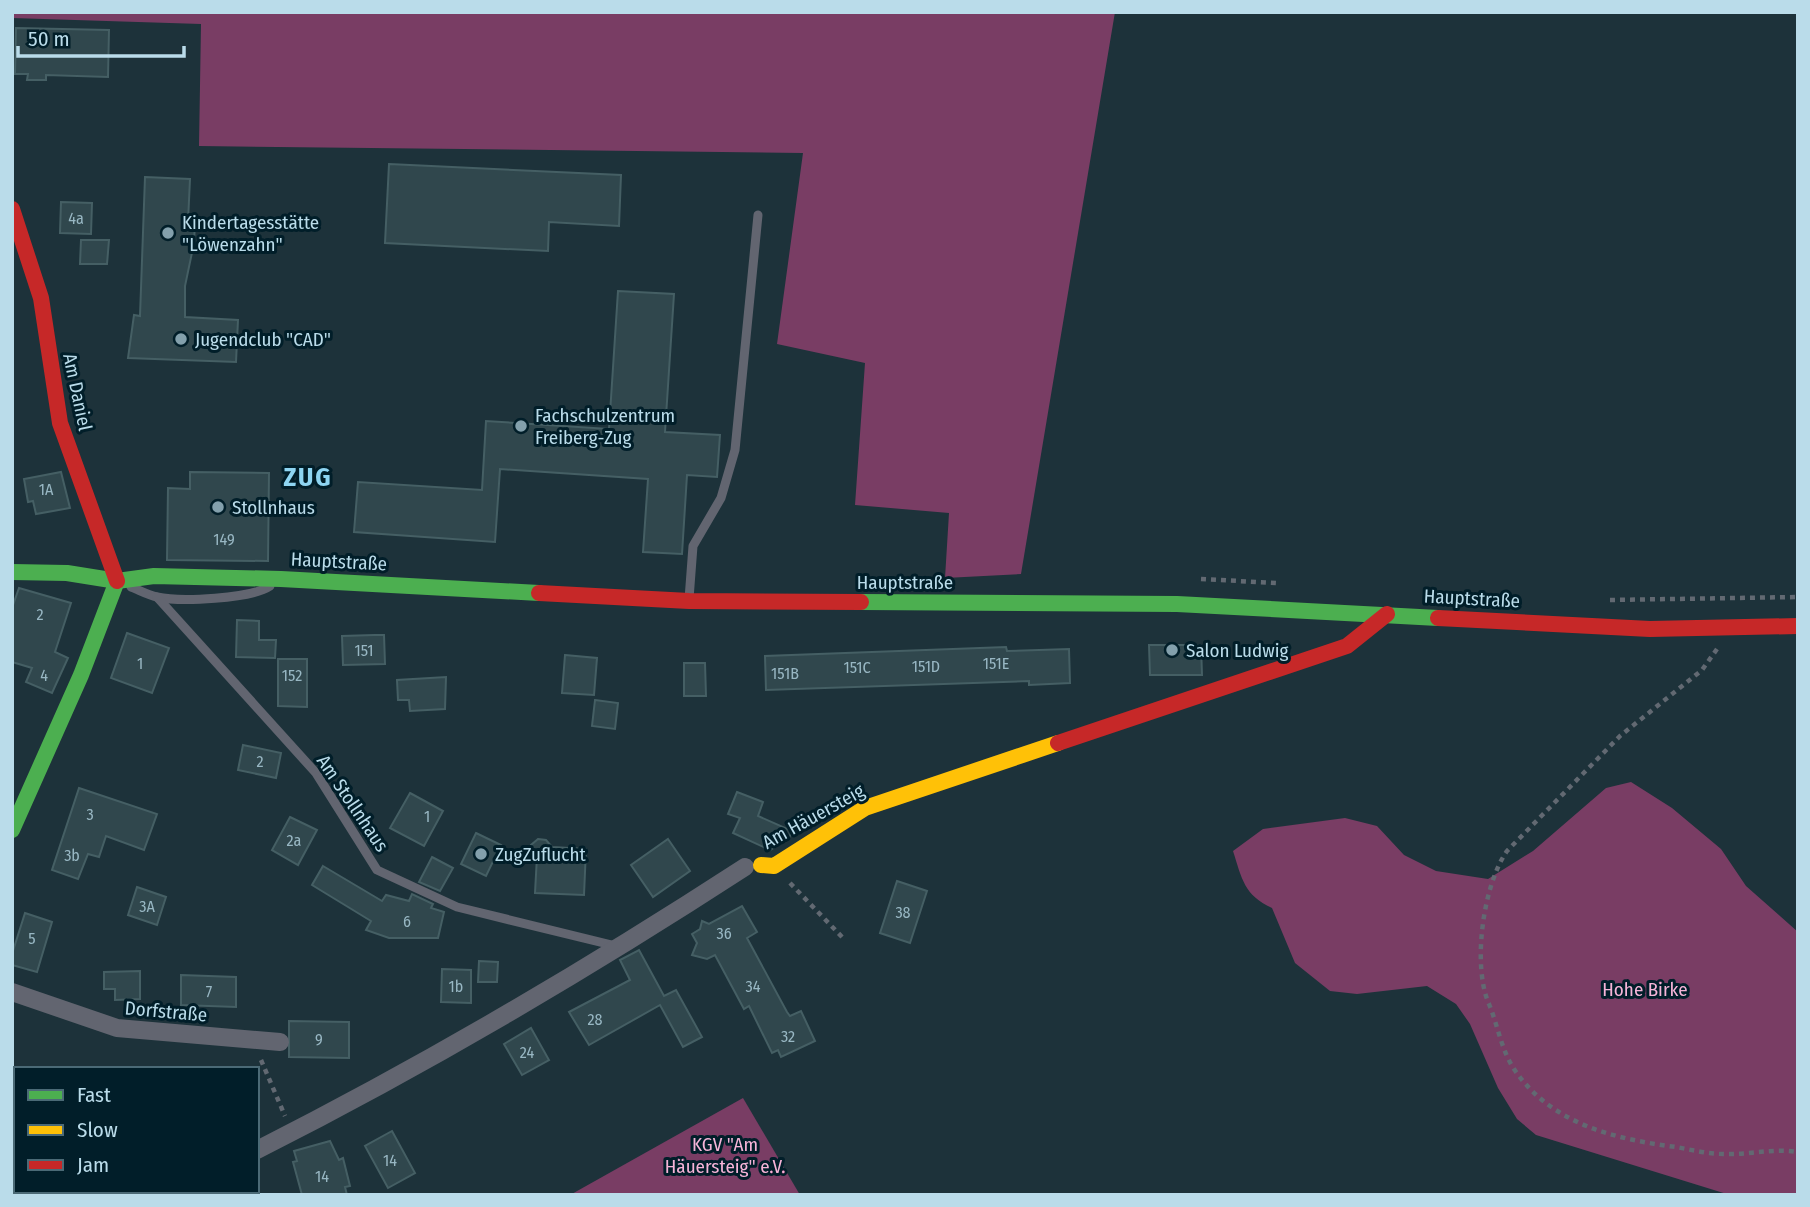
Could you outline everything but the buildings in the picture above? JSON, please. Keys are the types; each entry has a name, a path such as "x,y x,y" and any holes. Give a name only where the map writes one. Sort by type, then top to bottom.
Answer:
{"street":[{"name":"Am Daniel","path":"12,209 41,298 60,423 117,581"},
{"name":"Hauptstraße","path":"12,572 67,573 117,581 154,576 281,579 689,601 1177,604 1650,629 1798,626"},
{"path":"12,830 81,675 117,581"},
{"name":"Am Häuersteig","path":"259,1149 865,808 1347,646 1387,614"},
{"name":"Dorfstraße","path":"12,992 117,1028 280,1042"}],"lane":[{"path":"689,601 693,546 722,498 735,450 758,215"},
{"path":"117,581 157,597 258,594 281,579"},
{"name":"Am Stollnhaus","path":"157,597 316,773 377,870 457,907 620,947"}],"path":[{"path":"1732,629 1702,670 1620,736 1507,851 1496,866 1489,884 1480,979 1502,1045 1527,1085 1545,1104 1583,1126 1634,1142 1719,1154 1780,1149 1798,1152"},
{"path":"760,866 843,937"},
{"path":"252,1040 292,1132"}],"green space":[{"path":"12,12 1115,12 1021,574 945,578 949,513 855,505 865,363 777,344 803,153 199,146 201,24 12,18"},
{"name":"Hohe Birke","path":"1631,782 1672,808 1721,849 1746,886 1798,932 1798,1195 1730,1195 1536,1135 1517,1119 1498,1088 1470,1024 1456,1004 1427,986 1357,994 1330,991 1295,963 1272,908 1255,898 1245,885 1233,851 1263,829 1345,818 1377,826 1404,855 1436,871 1488,879 1533,851 1606,788"},
{"name":"KGV \"Am Häuersteig\" e.V.","path":"743,1098 800,1195 570,1195"}],"traffic: fast":[{"path":"12,572 67,573 117,581 154,576 281,579 539,593"},
{"path":"12,830 81,675 117,581"},
{"path":"861,602 1177,604 1438,618"}],"traffic: slow":[{"path":"761,865 774,866 865,808 1058,743"}],"traffic: jam":[{"path":"12,209 41,298 60,423 117,581"},
{"path":"539,593 689,601 861,602"},
{"path":"1058,743 1347,646 1387,614"},
{"path":"1438,618 1650,629 1798,626"}],"place":[{"name":"Kindertagesstätte \"Löwenzahn\"","path":"168,233"},
{"name":"Jugendclub \"CAD\"","path":"181,339"},
{"name":"Fachschulzentrum Freiberg-Zug","path":"521,426"},
{"name":"Stollnhaus","path":"218,507"},
{"name":"Salon Ludwig","path":"1172,650"},
{"name":"ZugZuflucht","path":"481,854"}],"district":[{"name":"ZUG","path":"308,477"}]}
